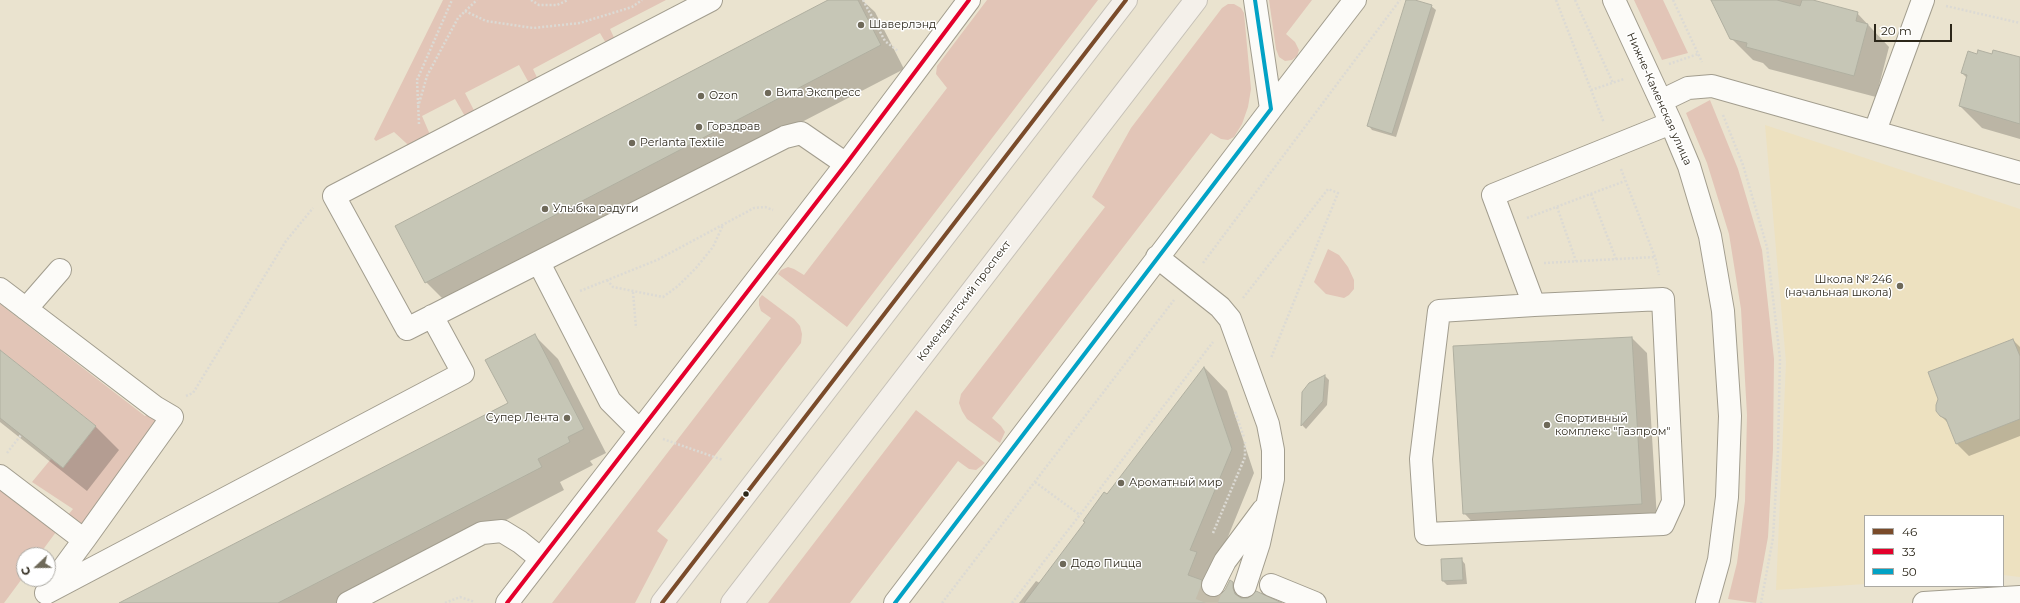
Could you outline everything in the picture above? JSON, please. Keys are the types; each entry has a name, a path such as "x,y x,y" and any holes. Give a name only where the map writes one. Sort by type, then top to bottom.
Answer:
{"main road":[{"path":"662,603 1126,0"},
{"name":"Комендантский проспект","path":"732,603 1196,0"}],"street":[{"path":"711,0 334,196 407,330 785,136 801,133 846,164"},
{"path":"507,603 846,164 969,0"},
{"path":"1255,0 1271,109"},
{"path":"895,603 1157,257 1355,0"},
{"name":"Нижне-Каменская улица","path":"1614,0 1671,123 1689,166 1710,236 1723,311 1730,416 1727,497 1719,560 1707,603"},
{"path":"1875,131 1923,0"},
{"path":"1661,101 1688,88 1712,86 1875,131 2020,174"},
{"path":"1534,305 1493,195 1671,123"},
{"path":"1157,257 1220,307 1230,319 1268,424 1273,450 1273,479 1259,543 1245,586"},
{"path":"539,263 610,401 640,431"},
{"path":"26,309 60,270"},
{"path":"0,289 155,407 172,418 42,598"},
{"path":"1663,299 1673,502 1663,524 1426,534 1421,459 1439,311 1534,305 1663,299"},
{"path":"42,598 463,373 432,316"},
{"path":"1,467 84,540"},
{"path":"1213,585 1225,561 1267,504"},
{"path":"348,603 482,533 502,531 520,542 541,559"},
{"path":"1272,585 1315,603"},
{"path":"1924,603 2020,597"}],"path":[{"path":"416,80 452,0"},
{"path":"417,110 427,76 458,18 477,0"},
{"path":"531,0 539,5 557,5 568,0"},
{"path":"466,11 486,21 533,28 580,23 632,7 642,0"},
{"path":"864,0 885,41 898,51"},
{"path":"1556,0 1655,256 1663,299"},
{"path":"1576,0 1613,83"},
{"path":"1673,0 1712,86 1743,164 1768,247 1780,358 1778,451 1773,538 1761,603"},
{"path":"1923,0 2020,23"},
{"path":"1665,65 1698,54"},
{"path":"1591,90 1625,79"},
{"path":"1522,219 1625,181"},
{"path":"1012,603 1230,319 1240,301 1328,189 1338,193 1269,363"},
{"path":"1591,193 1616,259"},
{"path":"155,407 193,393 286,241 314,207 334,196"},
{"path":"1556,206 1576,261"},
{"path":"559,302 578,292 657,260 754,208 765,207 774,210"},
{"path":"607,280 613,287 663,297 678,286 696,268 713,247 724,224"},
{"path":"1538,264 1655,256"},
{"path":"633,292 636,328"},
{"path":"1212,342 1215,350"},
{"path":"1212,535 1245,457 1245,441 1235,410"},
{"path":"640,431 723,460"},
{"path":"1,467 21,435"},
{"path":"1035,482 1080,514"},
{"path":"445,603 460,597 475,602"}],"shaded area":[{"path":"443,0 666,0 610,29 619,48 611,52 600,33 533,69 542,88 534,92 519,65 465,93 479,120 470,125 455,99 422,116 434,144 417,153 394,132 376,141 374,139"},
{"path":"987,0 1098,0 847,327 778,274 781,270 788,267 804,275 947,88 936,74 937,66"},
{"path":"1269,0 1312,0 1286,34 1295,42 1299,50 1297,56 1292,60 1285,61 1279,57 1276,49"},
{"path":"1634,0 1663,0 1688,53 1662,60"},
{"path":"1228,4 1234,4 1241,8 1244,13 1251,89 1248,107 1242,124 1234,137 1228,140 1221,139 1211,133 992,418 1005,432 1000,443 967,419 959,403 961,394 1105,207 1092,197 1131,128 1222,8"},
{"path":"1710,100 1738,169 1762,250 1774,359 1773,450 1768,537 1756,603 1728,599 1737,563 1745,501 1747,415 1741,309 1729,234 1707,163 1686,113"},
{"name":"Школа № 246 (начальная школа)","path":"1765,125 2020,209 2020,577 2004,575 2004,515 1864,515 1864,584 1776,590 1786,362"},
{"path":"1328,249 1339,255 1348,267 1354,280 1354,289 1344,298 1326,294 1314,282"},
{"path":"762,295 794,319 800,326 802,334 801,343 657,531 668,540 635,603 552,603 771,318 761,311 759,299"},
{"path":"0,304 145,416 155,407 172,417 84,540 62,522 73,509 32,482 51,459 63,468 96,426 0,350"},
{"path":"916,410 985,463 976,470 969,469 958,461 850,603 768,603"},
{"path":"0,490 56,532 45,547 16,547 16,587 4,603 0,603"}],"building":[{"path":"828,0 858,0 881,45 425,283 395,226"},
{"path":"1406,0 1415,0 1432,5 1392,134 1367,126"},
{"path":"1711,0 1777,0 1800,6 1802,0 1813,0 1858,12 1856,21 1868,24 1854,76 1746,47 1747,43 1730,39"},
{"path":"1978,50 1992,54 1993,50 2020,57 2020,124 1959,106 1967,75 1961,73 1968,51 1977,54"},
{"path":"535,334 584,429 568,437 570,442 538,459 542,467 278,603 119,603 508,403 485,360"},
{"name":"Спортивный комплекс \"Газпром\"","path":"1632,337 1642,504 1463,514 1453,346"},
{"path":"2013,339 2020,356 2020,419 1956,444 1946,419 1940,416 1936,411 1938,399 1928,372"},
{"path":"0,350 96,426 63,468 0,418"},
{"path":"1204,367 1232,449 1190,550 1197,552 1188,575 1202,580 1202,592 1208,596 1214,597 1220,595 1225,590 1230,580 1233,582 1235,594 1241,598 1248,598 1256,591 1282,603 1024,603 1085,522 1083,521 1104,492 1107,494"},
{"path":"1325,375 1323,401 1301,426 1302,392 1309,383"},
{"path":"1462,558 1463,580 1442,581 1441,559"}],"tunnel":[{"path":"1206,603 1213,585"}],"transit line":[{"name":"33","path":"507,603 846,164 969,0"},
{"name":"46","path":"662,603 1126,0"},
{"name":"50","path":"895,603 1271,109 1255,0"}],"place":[{"name":"Шаверлэнд","path":"861,25"},
{"name":"Вита Экспресс","path":"768,93"},
{"name":"Ozon","path":"701,96"},
{"name":"Горздрав","path":"699,127"},
{"name":"Perlanta Textile","path":"632,143"},
{"name":"Улыбка радуги","path":"545,209"},
{"name":"Школа № 246 (начальная школа)","path":"1900,286"},
{"name":"Супер Лента","path":"567,418"},
{"name":"Спортивный комплекс \"Газпром\"","path":"1547,425"},
{"name":"Ароматный мир","path":"1121,483"},
{"name":"Додо Пицца","path":"1063,564"}]}
